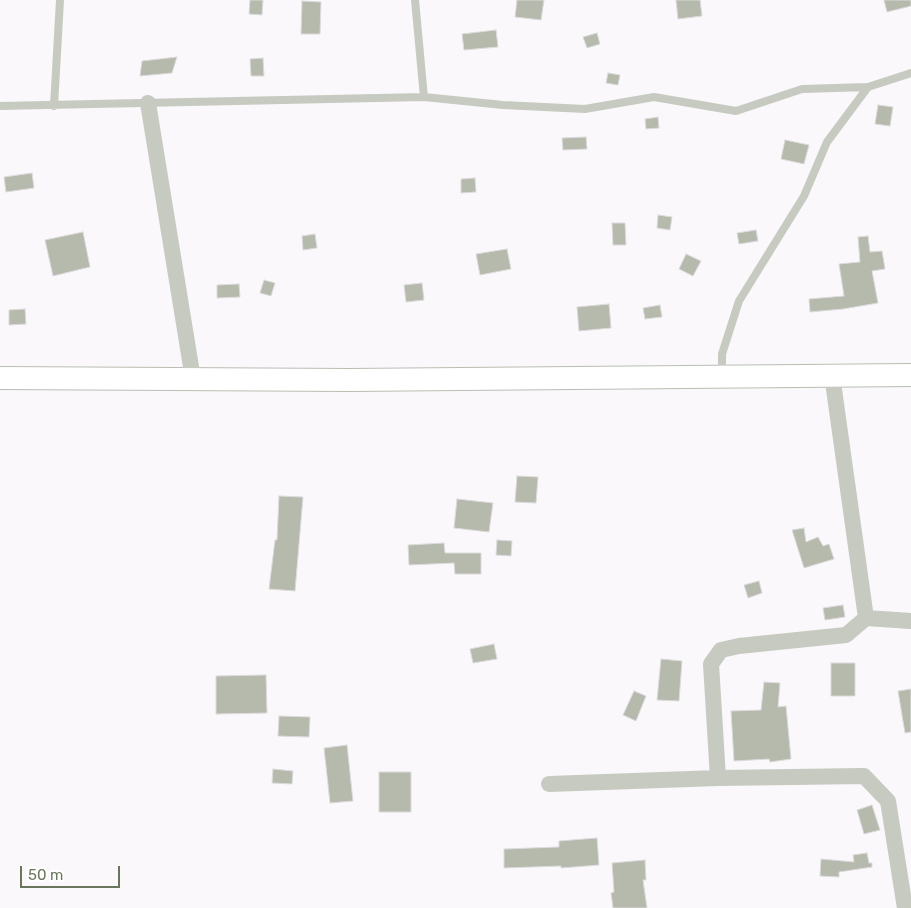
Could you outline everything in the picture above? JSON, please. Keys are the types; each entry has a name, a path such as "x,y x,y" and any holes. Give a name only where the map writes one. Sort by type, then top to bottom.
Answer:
{"main road":[{"path":"0,378 349,380 911,375"}],"street":[{"path":"148,103 192,379"},
{"path":"832,375 866,618"},
{"path":"718,778 711,664 721,650 739,646 846,635 866,618 911,621"},
{"path":"548,784 718,778 864,776 888,801 905,908"}],"lane":[{"path":"54,106 60,0"},
{"path":"415,0 424,97"},
{"path":"0,106 424,97 503,105 585,109 654,97 736,110 802,88 868,88 911,73"},
{"path":"722,378 722,354 739,301 804,196 827,142 868,88"}],"building":[{"path":"250,0 263,0 262,15 249,14"},
{"path":"517,0 544,0 541,20 515,17"},
{"path":"676,0 700,0 702,16 678,19"},
{"path":"884,0 911,0 911,6 887,12"},
{"path":"302,1 321,2 320,34 301,34"},
{"path":"496,30 498,47 464,50 462,34"},
{"path":"597,33 600,44 587,48 583,37"},
{"path":"177,57 172,73 140,76 142,61"},
{"path":"263,58 264,76 251,76 250,59"},
{"path":"608,73 620,75 618,85 606,83"},
{"path":"878,105 893,107 890,126 875,124"},
{"path":"658,117 659,128 646,129 645,119"},
{"path":"586,137 587,149 563,150 562,138"},
{"path":"785,140 809,145 804,164 781,159"},
{"path":"32,173 34,188 6,192 4,177"},
{"path":"475,178 476,192 461,193 461,179"},
{"path":"658,215 672,217 670,230 657,228"},
{"path":"612,223 625,223 626,245 613,245"},
{"path":"756,230 758,241 739,244 737,233"},
{"path":"83,232 90,267 53,276 45,240"},
{"path":"315,234 317,248 303,250 302,236"},
{"path":"868,236 870,252 882,251 885,269 872,271 878,303 810,312 809,299 844,296 839,264 860,262 858,237"},
{"path":"507,249 511,269 480,275 476,254"},
{"path":"686,254 701,261 693,276 679,269"},
{"path":"264,280 275,283 271,296 260,293"},
{"path":"422,283 424,300 406,302 404,285"},
{"path":"239,284 240,297 217,298 217,285"},
{"path":"609,304 611,328 579,331 577,307"},
{"path":"660,305 662,317 645,319 643,308"},
{"path":"25,309 26,324 9,325 9,310"},
{"path":"517,476 538,477 536,503 515,502"},
{"path":"279,496 303,497 295,591 269,589 275,540 277,540"},
{"path":"457,499 493,503 489,532 454,528"},
{"path":"804,528 806,542 818,537 823,546 829,544 834,559 804,568 792,530"},
{"path":"497,540 512,541 511,556 496,555"},
{"path":"444,543 445,553 481,553 481,574 455,574 454,563 409,565 408,545"},
{"path":"759,581 762,593 748,598 744,585"},
{"path":"843,605 845,617 825,620 823,608"},
{"path":"494,644 497,659 473,663 470,649"},
{"path":"661,659 682,661 679,701 657,700"},
{"path":"831,663 855,663 855,696 831,696"},
{"path":"266,675 267,713 216,714 216,676"},
{"path":"764,682 780,683 778,707 786,706 791,759 770,762 769,759 734,761 731,711 761,710"},
{"path":"911,689 911,732 905,733 898,691"},
{"path":"634,691 646,696 636,721 623,715"},
{"path":"279,716 310,717 309,737 278,736"},
{"path":"347,745 353,801 330,803 324,748"},
{"path":"273,769 293,771 292,784 272,783"},
{"path":"379,772 411,772 411,812 379,812"},
{"path":"872,805 880,830 864,834 857,810"},
{"path":"597,838 599,865 561,868 561,866 504,868 504,849 559,847 559,841"},
{"path":"867,853 872,867 839,872 839,877 820,876 821,859 854,862 853,855"},
{"path":"645,860 646,880 643,880 647,908 613,908 611,893 614,892 612,863"}]}
